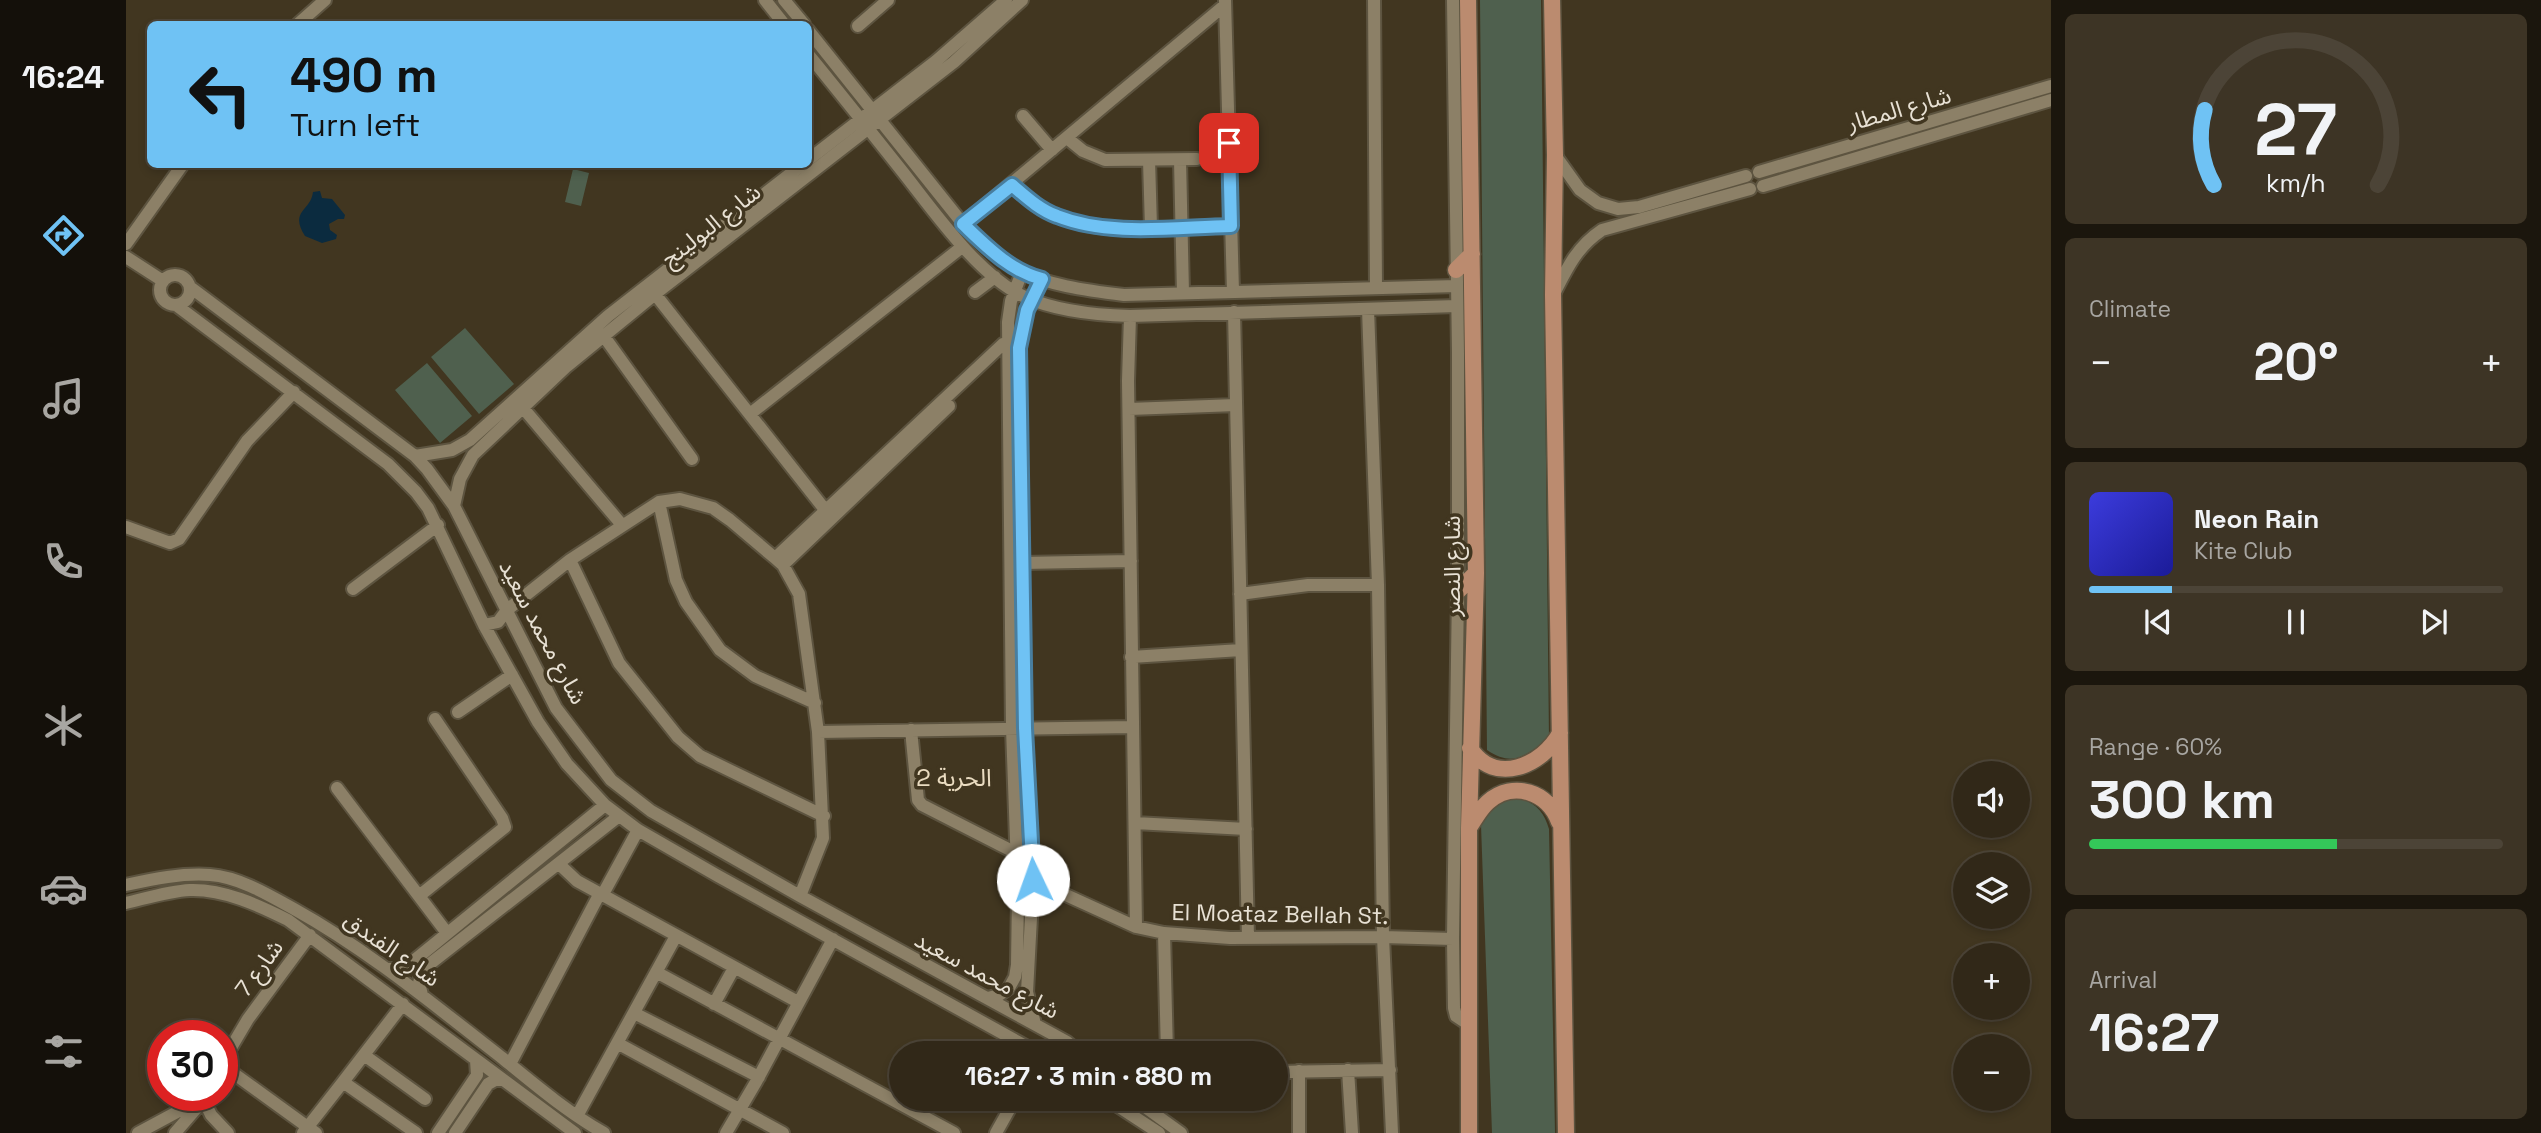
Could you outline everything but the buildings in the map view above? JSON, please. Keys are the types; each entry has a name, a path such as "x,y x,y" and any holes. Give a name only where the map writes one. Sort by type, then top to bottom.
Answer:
{"main road":[{"name":"شارع النصر","path":"1468,0 1476,573 1470,748 1469,1133"},
{"path":"1552,0 1555,155 1553,295 1566,1133"},
{"path":"1457,278 1472,254"},
{"path":"1458,353 1473,372"},
{"path":"1458,591 1476,573"},
{"path":"1470,748 1488,765 1512,768 1541,758 1553,747 1560,733"},
{"path":"1469,828 1490,800 1508,792 1522,791 1535,794 1546,801 1558,818 1561,831"}],"street":[{"path":"302,21 326,0"},
{"path":"765,0 782,21"},
{"path":"785,0 802,21"},
{"path":"858,26 888,0"},
{"name":"شارع البولينج","path":"877,116 1006,0"},
{"name":"شارع البولينج","path":"812,165 954,62 1021,0"},
{"path":"1374,0 1376,288"},
{"path":"1453,0 1458,353 1454,1008 1456,1016 1468,1024"},
{"path":"963,224 1225,2"},
{"path":"1225,2 1233,292"},
{"path":"812,35 963,224 985,245 1022,272 1107,293 1431,287 1457,278"},
{"path":"812,59 962,247 995,277 1031,299 1080,311 1130,316 1457,306"},
{"name":"شارع المطار","path":"1759,172 2051,86"},
{"name":"شارع المطار","path":"1763,186 2051,100"},
{"path":"1023,117 1052,150"},
{"name":"شارع البولينج","path":"812,158 865,125"},
{"path":"1067,138 1083,151 1105,160 1197,159"},
{"path":"1819,154 1824,168"},
{"path":"1555,155 1580,191 1598,203 1618,209 1749,189"},
{"path":"1149,160 1151,228"},
{"path":"1180,160 1183,293"},
{"path":"126,244 180,168"},
{"name":"شارع البولينج","path":"415,456 435,454 463,446 654,294 798,168"},
{"name":"شارع البولينج","path":"709,244 809,168"},
{"path":"1553,295 1572,258 1586,241 1602,230 1746,176"},
{"path":"1012,185 1029,200 1054,215 1101,228 1231,226"},
{"path":"751,414 962,247"},
{"name":"شارع البولينج","path":"454,506 460,479 473,455 519,403 608,316 698,253"},
{"path":"126,257 163,281"},
{"path":"988,999 1009,988 1017,971 1021,464 1014,345 1009,311 1022,272"},
{"path":"170,276 186,280 190,287 187,299 176,305 168,303 162,297 163,281 170,276"},
{"path":"975,292 995,277"},
{"path":"1035,1024 1027,992 1032,861 1018,728 1014,345 1031,299 1042,279"},
{"name":"شارع محمد سعيد","path":"190,287 326,387 415,456 427,469 454,506 556,708 611,780 651,811 1035,1024 1058,1041"},
{"path":"1431,287 1435,297 1431,307"},
{"path":"654,294 826,511"},
{"name":"شارع محمد سعيد","path":"176,305 312,405 403,477 438,525 484,625 538,722 567,764 605,805 638,830 722,878 1018,1041"},
{"path":"1368,309 1378,585 1384,937 1392,1133"},
{"path":"1234,312 1248,938"},
{"path":"1130,316 1131,657 1136,927"},
{"path":"603,335 692,459"},
{"path":"779,562 826,511 1014,345"},
{"path":"126,527 170,543 175,542 247,441 289,389 297,376 296,365"},
{"path":"312,405 315,390 326,387"},
{"path":"519,403 622,524"},
{"path":"1129,409 1236,405"},
{"path":"779,562 892,454"},
{"path":"1021,464 1036,463"},
{"path":"484,625 498,622 507,610 570,560 659,502 680,499 712,508 779,562 799,594 815,703 824,816 823,838 800,896"},
{"path":"659,502 676,580 685,602 720,650 755,676 815,703"},
{"path":"353,589 438,525"},
{"path":"570,560 619,663 678,737 700,756 824,816"},
{"path":"1022,563 1131,561"},
{"path":"1240,594 1308,585 1378,585"},
{"path":"498,651 506,639 513,637 521,640"},
{"path":"1131,657 1241,650"},
{"path":"458,712 513,675"},
{"path":"419,896 505,827 502,818 435,719"},
{"path":"818,732 1133,727"},
{"path":"911,730 918,800 1032,861"},
{"path":"337,788 447,933"},
{"path":"387,969 411,963 605,805"},
{"path":"422,995 419,982 422,970 619,816"},
{"path":"1135,823 1246,829"},
{"path":"510,1064 601,893 638,830"},
{"path":"722,878 727,877 734,868 732,857"},
{"path":"559,864 577,881 798,1002"},
{"name":"شارع الفندق","path":"126,885 176,876 211,875 227,878 260,892 309,917 387,969 542,1091 604,1133"},
{"path":"757,897 755,887 765,876"},
{"name":"El Moataz Bellah St.","path":"1033,880 1136,927 1164,933 1248,938 1453,939"},
{"name":"شارع الفندق","path":"126,902 189,890 206,891 236,897 288,920 575,1133"},
{"path":"1018,895 1032,897"},
{"path":"1164,933 1167,1041"},
{"name":"شارع 7","path":"238,1036 310,934"},
{"path":"577,1116 676,936"},
{"path":"726,1133 833,939"},
{"path":"714,1004 734,968"},
{"path":"656,972 948,1132"},
{"path":"238,1076 308,1131 403,1004"},
{"path":"634,1013 759,1077"},
{"path":"617,1043 783,1133"},
{"path":"364,1055 425,1099"},
{"path":"438,1133 477,1075 476,1060"},
{"path":"1348,1070 1352,1133"},
{"path":"1288,1071 1390,1070"},
{"path":"1299,1071 1299,1133"},
{"path":"455,1133 488,1084 502,1080"},
{"path":"343,1082 416,1133"},
{"path":"533,1103 542,1091"},
{"path":"138,1133 178,1111"},
{"path":"174,1133 192,1111"},
{"path":"209,1111 228,1133"},
{"path":"996,1133 1008,1111"},
{"path":"1125,1111 1159,1133"},
{"path":"1151,1111 1181,1133"}],"green space":[{"path":"1480,0 1541,0 1549,739 1526,754 1512,759 1487,750"},
{"path":"573,169 589,173 581,206 565,202"},
{"path":"465,328 514,384 479,414 431,357"},
{"path":"427,363 472,416 440,443 395,390"},
{"path":"1514,797 1537,807 1549,829 1555,1133 1492,1133 1481,825 1491,806"}],"water":[{"path":"320,191 322,198 332,199 345,215 344,219 329,224 330,230 337,235 336,239 322,243 305,236 299,221 313,192"}],"district":[{"name":"الحرية 2","path":"954,778"}],"route":[{"path":"1033,880 1025,728 1019,348 1027,310 1042,279 1013,267 963,224 1012,185 1029,200 1054,215 1101,228 1231,226 1229,143"}]}
